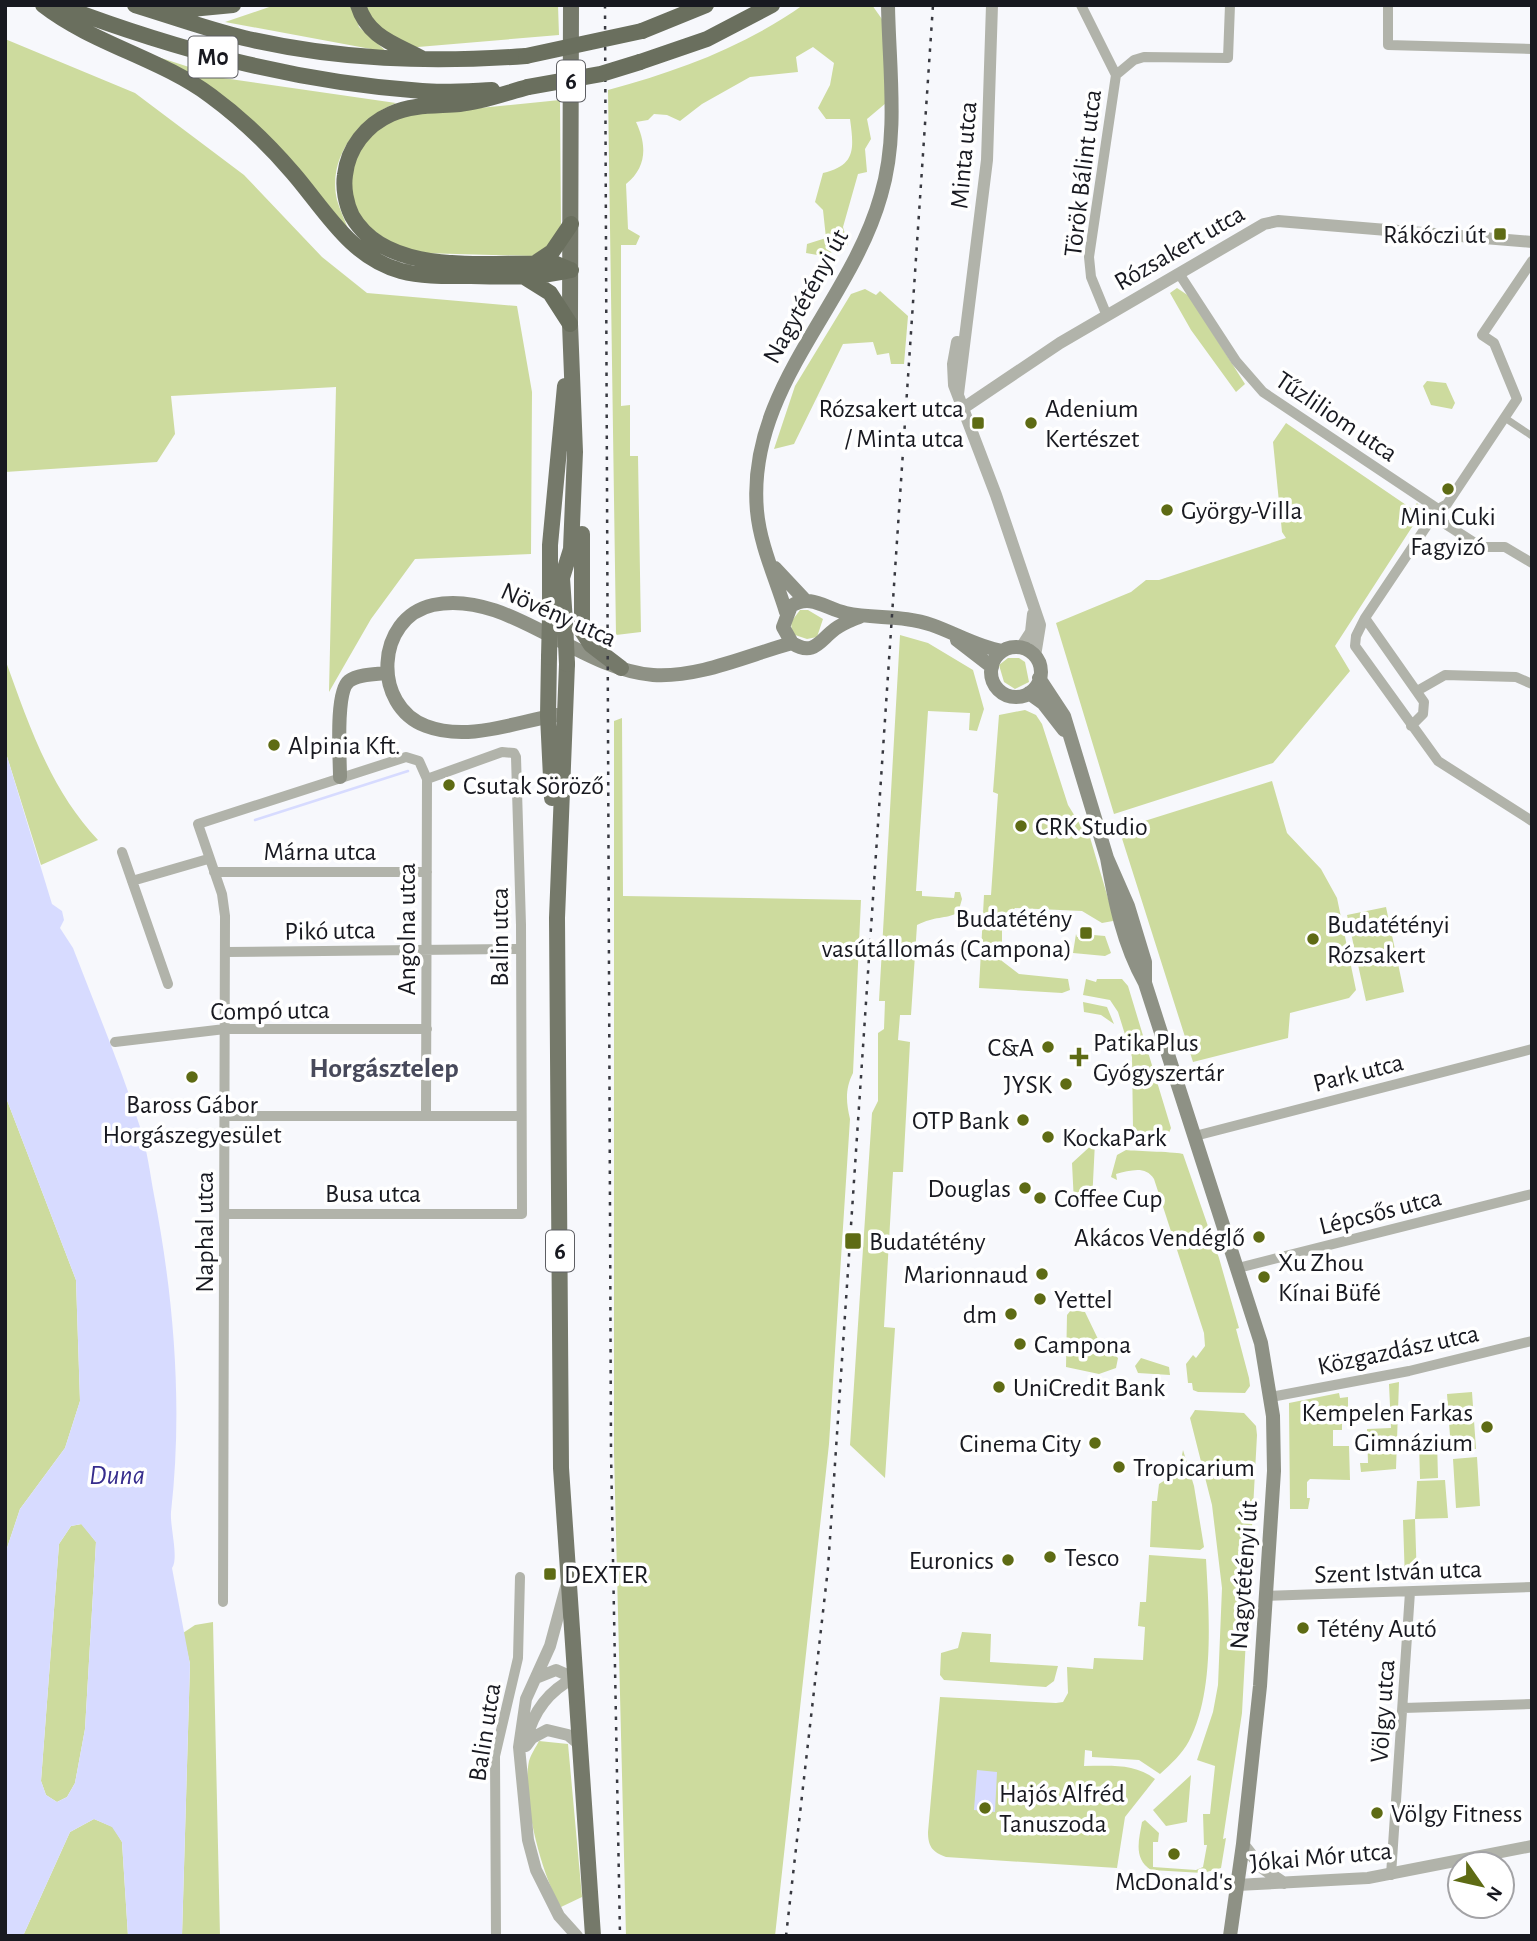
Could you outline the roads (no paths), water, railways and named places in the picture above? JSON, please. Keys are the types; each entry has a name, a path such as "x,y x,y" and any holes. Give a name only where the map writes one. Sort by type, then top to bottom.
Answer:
{"highway":[{"path":"43,5 61,19 159,65 212,97 271,148 338,230 367,255 401,271 420,274 524,277 571,270"},
{"name":"M0","path":"58,5 181,48 293,74 424,92 528,87 601,74 707,39 772,5"},
{"name":"M0","path":"135,5 240,37 304,50 429,62 526,56 642,31 706,5"},
{"path":"165,5 191,9 233,5"},
{"path":"358,5 363,20 378,36 429,62"},
{"path":"528,87 463,104 393,113 374,124 348,158 344,192 357,224 365,234 392,252 432,261 537,262 556,264 571,270"},
{"path":"537,262 552,252 572,224"},
{"path":"524,277 550,293 570,330"}],"main road":[{"name":"6","path":"558,918 548,716 550,657 562,578 571,549 575,452 570,330 571,5"},
{"name":"Nagytétényi út","path":"785,619 757,514 757,472 761,438 778,394 855,263 881,194 890,149 888,5"},
{"name":"6","path":"570,330 553,508 557,619 567,664 558,918 561,1468 593,1936"},
{"path":"575,452 583,492 579,623 591,645 621,668"},
{"name":"Nagytétényi út","path":"771,564 805,600"},
{"path":"805,600 821,603 827,609 832,624 831,632"},
{"name":"Növény utca","path":"753,654 770,641 791,606 805,600"},
{"name":"Növény utca","path":"387,673 386,657 394,636 410,615 428,606 457,602 500,613 621,668 652,675 681,674 792,643 803,648 816,647 831,632 861,616"},
{"path":"827,609 861,616 904,619 1003,651 1022,646 1035,656"},
{"path":"785,619 792,643"},
{"path":"944,631 992,667"},
{"path":"1003,651 992,667 992,680 1001,693 1013,698 1029,693 1039,678"},
{"name":"Nagytétényi út","path":"1035,656 1039,678 1058,702 1107,858 1116,907 1131,959 1145,983 1238,1268 1261,1343 1272,1397 1274,1471 1266,1596 1243,1844 1230,1936"},
{"path":"340,778 341,702 346,685 357,677 387,673 394,696 405,712 424,726 436,729 477,731 565,714"},
{"name":"Nagytétényi út","path":"1029,693 1043,704 1068,735"}],"street":[{"name":"Minta utca","path":"962,409 953,364 968,308 987,160 992,5"},
{"name":"Török Bálint utca","path":"1081,5 1116,75 1089,257 1091,277 1107,316"},
{"name":"Török Bálint utca","path":"1116,75 1134,60 1144,57 1228,58 1230,5"},
{"path":"1388,5 1388,45 1532,49"},
{"name":"Rózsakert utca","path":"962,409 1051,349 1180,275 1256,227 1278,221 1532,242"},
{"path":"1532,261 1482,335 1494,343 1517,399 1447,504 1435,512 1365,618 1356,636 1355,646 1430,753 1446,768 1532,821"},
{"name":"Tűzliliom utca","path":"1180,275 1236,361 1263,392 1481,547 1506,547 1532,563"},
{"name":"Nagytétényi út","path":"962,409 991,480 1040,625 1035,656"},
{"path":"1505,418 1532,436"},
{"name":"Nagytétényi út","path":"1022,646 1031,632 1033,603"},
{"path":"1365,618 1416,691 1425,709 1419,720 1410,726"},
{"path":"1416,691 1445,675 1516,677 1532,684"},
{"name":"Balin utca","path":"427,779 502,752 514,753 522,925 519,949 522,1214"},
{"path":"340,778 406,757 419,761 427,779"},
{"name":"Naphal utca","path":"223,1602 226,952 222,894 198,824 340,778"},
{"name":"Angolna utca","path":"426,1114 427,779"},
{"path":"122,852 168,984"},
{"path":"132,881 208,859"},
{"name":"Márna utca","path":"214,872 428,872"},
{"name":"Pikó utca","path":"226,952 519,949"},
{"name":"Compó utca","path":"115,1042 225,1029 427,1029"},
{"name":"Park utca","path":"1195,1136 1532,1049"},
{"path":"225,1116 520,1116"},
{"name":"Lépcsős utca","path":"1238,1268 1532,1194"},
{"name":"Busa utca","path":"225,1214 522,1214"},
{"name":"Közgazdász utca","path":"1272,1397 1409,1371 1532,1341"},
{"name":"Balin utca","path":"496,1936 495,1756 518,1658 520,1577"},
{"path":"567,1584 550,1646 521,1720 519,1747 528,1840 547,1895 577,1936"},
{"name":"Szent István utca","path":"1266,1596 1532,1587"},
{"name":"Völgy utca","path":"1391,1875 1410,1592"},
{"path":"535,1680 555,1670 574,1678"},
{"path":"522,1775 529,1727 540,1706 559,1686 574,1678"},
{"path":"1403,1708 1532,1704"},
{"path":"524,1749 532,1738 547,1730 568,1735 580,1745"},
{"path":"1243,1844 1261,1867 1284,1883"},
{"name":"Jókai Mór utca","path":"1237,1885 1344,1881 1391,1875 1532,1846"}],"water":[{"name":"Duna","path":"5,750 52,904 62,911 64,920 60,928 73,948 140,1127 167,1273 176,1393 175,1472 171,1512 175,1557 172,1568 190,1664 182,1936 128,1936 122,1842 112,1827 94,1819 70,1832 23,1936 5,1936 5,1554 20,1509 65,1448 80,1401 76,1280 5,1095","holes":["81,1524 96,1542 85,1729 75,1783 67,1797 57,1802 46,1795 41,1781 59,1544 71,1526"]},
{"path":"977,1770 997,1772 995,1812 974,1810"}],"waterway":[{"path":"255,820 408,771"}],"railway":[{"path":"605,5 611,1452 620,1936"},
{"path":"786,1936 828,1568 933,5"}],"place":[{"name":"Rákóczi út","path":"1500,234"},
{"name":"Rózsakert utca / Minta utca","path":"978,423"},
{"name":"Adenium Kertészet","path":"1031,423"},
{"name":"Mini Cuki Fagyizó","path":"1448,489"},
{"name":"György-Villa","path":"1167,510"},
{"name":"Alpinia Kft.","path":"274,745"},
{"name":"Csutak Söröző","path":"449,785"},
{"name":"CRK Studio","path":"1021,826"},
{"name":"Budatétény vasútállomás (Campona)","path":"1086,933"},
{"name":"Budatétényi Rózsakert","path":"1313,939"},
{"name":"C&A","path":"1048,1047"},
{"name":"PatikaPlus Gyógyszertár","path":"1079,1057"},
{"name":"Baross Gábor Horgászegyesület","path":"192,1077"},
{"name":"JYSK","path":"1066,1084"},
{"name":"OTP Bank","path":"1023,1120"},
{"name":"KockaPark","path":"1048,1137"},
{"name":"Douglas","path":"1025,1188"},
{"name":"Coffee Cup","path":"1040,1198"},
{"name":"Akácos Vendéglő","path":"1259,1237"},
{"name":"Budatétény","path":"853,1241"},
{"name":"Marionnaud","path":"1042,1274"},
{"name":"Xu Zhou Kínai Büfé","path":"1264,1277"},
{"name":"Yettel","path":"1040,1299"},
{"name":"dm","path":"1011,1314"},
{"name":"Campona","path":"1020,1344"},
{"name":"UniCredit Bank","path":"999,1387"},
{"name":"Kempelen Farkas Gimnázium","path":"1487,1427"},
{"name":"Cinema City","path":"1095,1443"},
{"name":"Tropicarium","path":"1119,1467"},
{"name":"Tesco","path":"1050,1557"},
{"name":"Euronics","path":"1008,1560"},
{"name":"DEXTER","path":"550,1574"},
{"name":"Tétény Autó","path":"1303,1628"},
{"name":"Hajós Alfréd Tanuszoda","path":"985,1808"},
{"name":"Völgy Fitness","path":"1377,1813"},
{"name":"McDonald's","path":"1174,1854"}],"district":[{"name":"Horgásztelep","path":"384,1067"}]}
